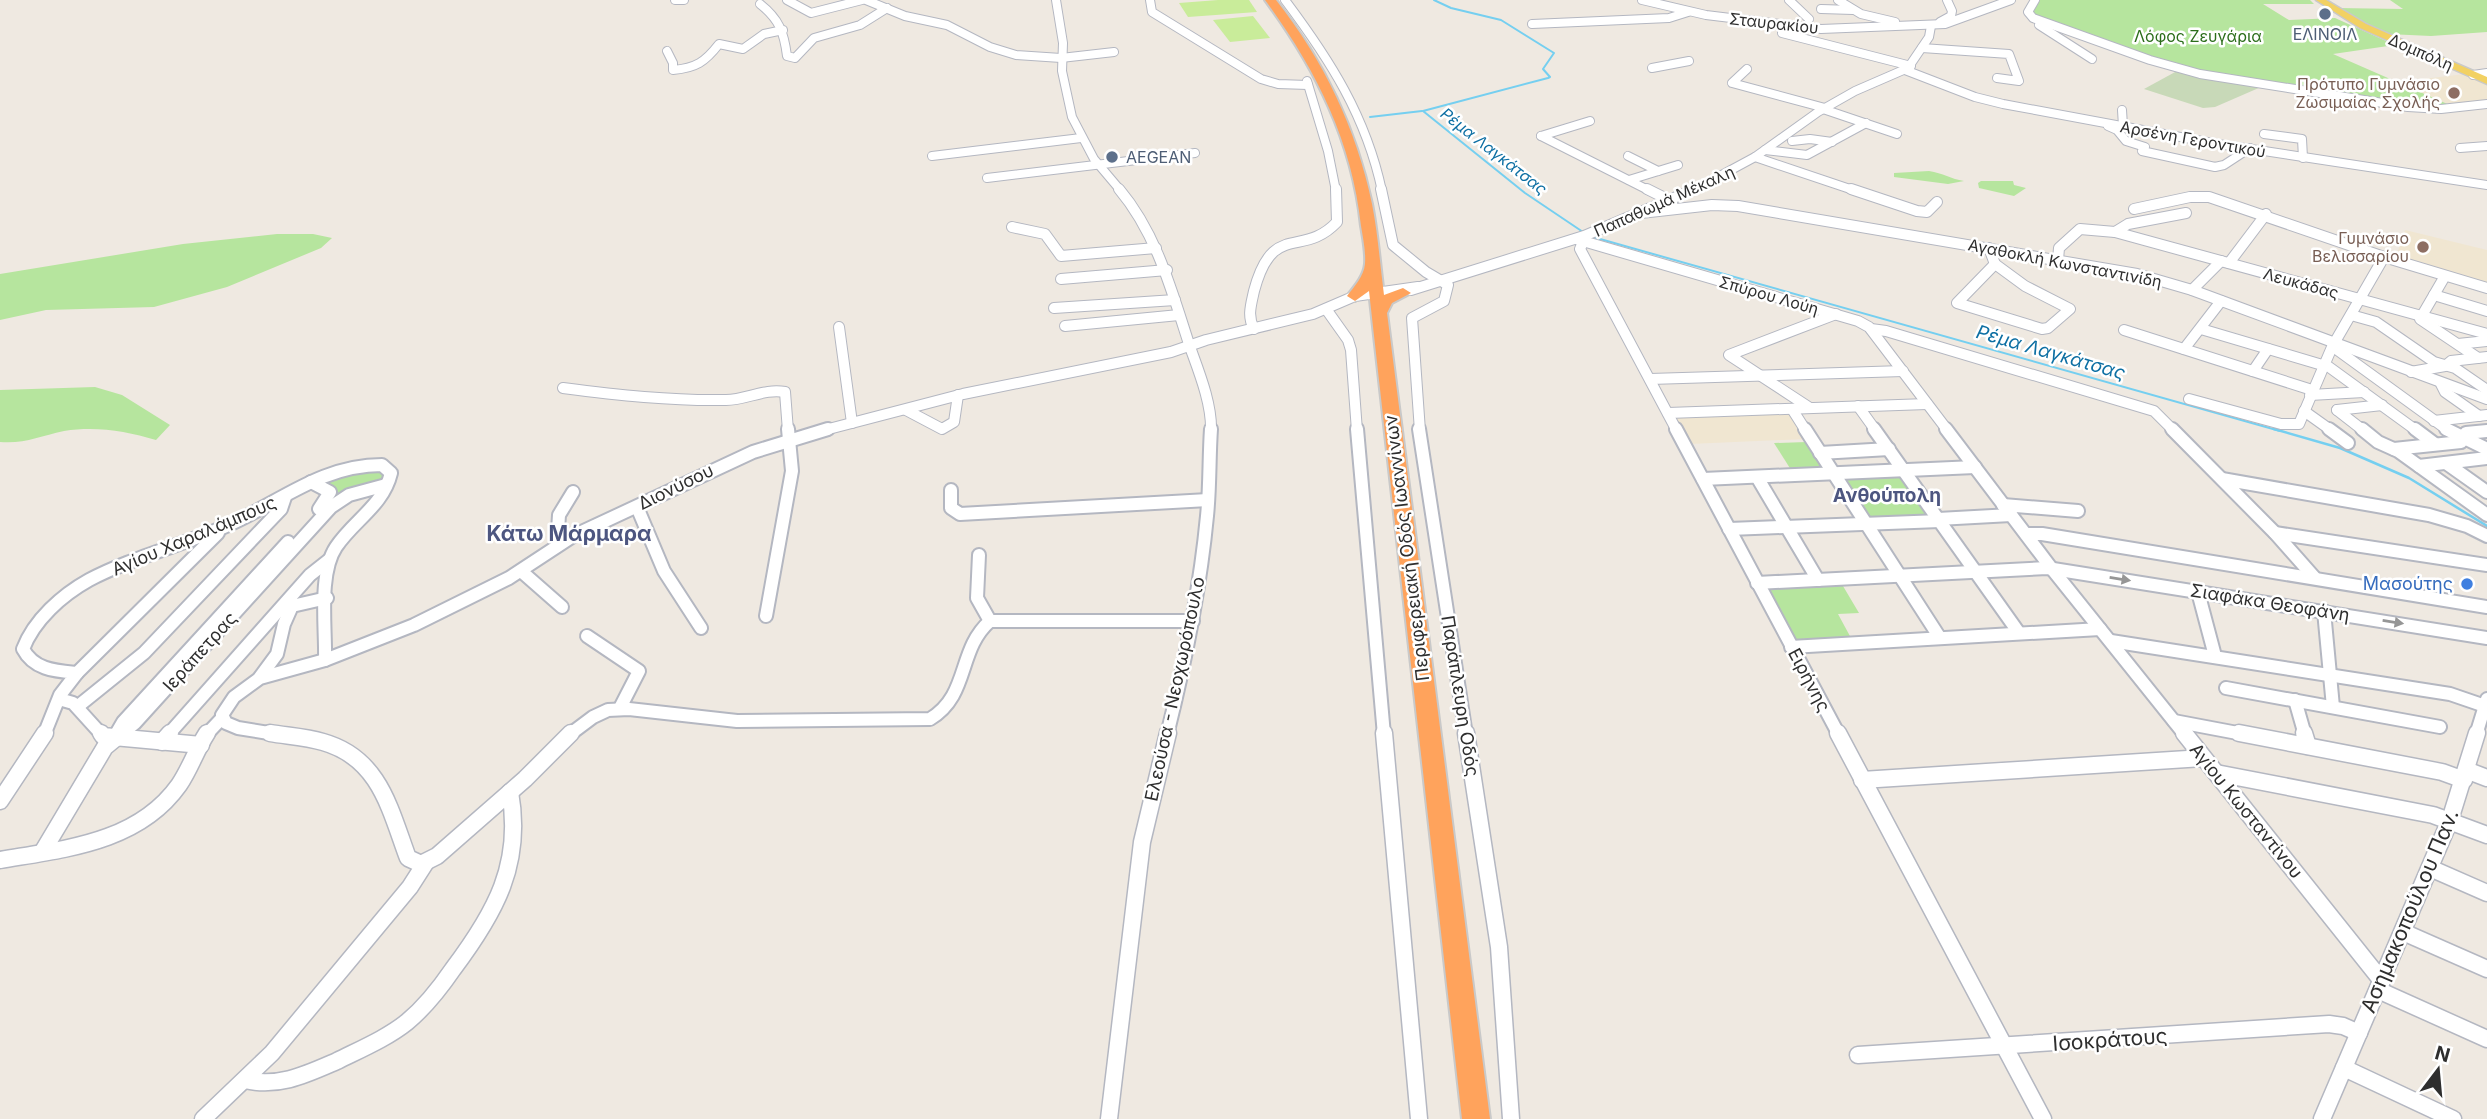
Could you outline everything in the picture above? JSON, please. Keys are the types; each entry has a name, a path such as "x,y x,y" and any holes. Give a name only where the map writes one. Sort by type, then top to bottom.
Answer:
{"highway":[{"name":"Περιφερειακή Οδός Ιωαννίνων","path":"1270,0 1310,53 1338,107 1360,178 1378,300 1476,1119"},
{"path":"1354,296 1363,288 1373,265"},
{"path":"1378,300 1386,300 1410,290"}],"main road":[{"name":"Δομπόλη","path":"2320,0 2357,23 2487,80"}],"street":[{"path":"675,0 684,0"},
{"path":"787,0 811,13 864,0 907,16 947,24 996,50 1031,58 1061,58 1114,52"},
{"name":"Ελεούσα - Νεοχωρόπουλο","path":"1056,0 1069,108 1081,138 1098,164 1133,205 1167,270 1211,423 1208,500 1192,621 1142,842 1109,1119"},
{"path":"1150,0 1152,12 1261,79 1278,84 1308,83 1324,139 1337,206 1337,222 1329,230 1281,246 1267,257 1250,308 1250,321 1254,329"},
{"path":"1156,0 1159,12 1266,79"},
{"path":"1285,0 1328,58 1359,115 1380,182 1393,245 1446,287"},
{"path":"1679,10 1690,0"},
{"path":"1789,0 1809,19"},
{"path":"1838,0 1854,10 1909,27"},
{"path":"1910,67 1938,22 1949,19 1952,13 1947,0"},
{"name":"Σταυρακίου","path":"1647,1 1689,12 1756,19 1773,25 1821,29 1936,25 2011,0"},
{"path":"2035,0 2028,12 2037,20 2150,61 2200,74 2408,107 2441,110 2487,104"},
{"path":"760,4 777,17 783,30 787,56 796,58 812,39 862,25 887,8"},
{"path":"1821,9 1854,10"},
{"path":"1532,24 1669,18 1689,12"},
{"path":"2037,20 2039,25 2055,37 2092,58"},
{"name":"Αρσένη Γεροντικού","path":"1773,25 1776,32 1910,67 1924,77 1982,99 2075,116 2102,124 2487,186"},
{"path":"667,51 673,63 673,70 680,71 705,62 719,44 743,49 764,34 783,30"},
{"path":"1922,48 2009,54 2019,81 1997,78"},
{"path":"1652,68 1689,61"},
{"name":"Παπαθωμά Μέκαλη","path":"1446,287 1579,240 1671,201 1755,157 1824,108 1910,67"},
{"path":"1747,69 1732,83 1824,108 1897,134"},
{"path":"2473,75 2487,73"},
{"path":"2122,110 2123,126"},
{"path":"1590,121 1541,136 1671,201"},
{"path":"1765,150 1803,156 1866,123"},
{"path":"2102,124 2117,130 2126,141 2145,147 2142,151 2212,167 2222,166 2250,148"},
{"path":"2264,134 2303,140 2303,158"},
{"path":"932,156 1081,138"},
{"path":"1781,138 1819,149"},
{"path":"1792,141 1810,139 1832,142"},
{"path":"2459,148 2487,146"},
{"path":"987,178 1195,153"},
{"path":"1628,156 1658,171"},
{"path":"1755,157 1917,211 1927,212 1937,202"},
{"path":"1629,180 1678,165"},
{"path":"2134,209 2201,196 2266,214 2384,257 2487,288"},
{"name":"Αγαθοκλή Κωνσταντινίδη","path":"1642,214 1662,213 1700,204 1730,205 2137,274 2192,290 2487,401"},
{"path":"2115,232 2128,223 2186,213"},
{"path":"2192,290 2225,262 2266,214"},
{"path":"1012,227 1045,234 1061,256 1156,248"},
{"name":"Λευκάδας","path":"2058,260 2060,247 2081,228 2115,232 2487,334"},
{"path":"2166,246 2179,235"},
{"name":"Σπύρου Λούη","path":"1579,240 1861,322 1871,329 2026,534"},
{"name":"Ειρήνης","path":"1579,240 1580,249 2043,1119"},
{"path":"1989,248 1990,256 1996,264 2025,286 2070,309 2048,328 2042,329 1957,303 1996,264"},
{"path":"2189,399 2287,425 2298,425 2333,345 2384,257"},
{"path":"1061,279 1167,270"},
{"path":"1426,272 1433,284"},
{"path":"2445,276 2421,319 2483,358"},
{"path":"1410,290 1433,284 1446,287"},
{"name":"Παράπλευρη Οδός","path":"1446,287 1444,301 1412,318 1412,347 1419,427 1497,934 1511,1119"},
{"path":"2434,295 2487,312"},
{"path":"1338,305 1354,296 1378,300"},
{"path":"1054,308 1175,300"},
{"path":"1338,305 1378,300"},
{"path":"2185,349 2221,301"},
{"name":"Διονύσου","path":"260,678 325,660 414,625 521,571 557,546 728,462 790,440 958,395 1190,346 1338,305"},
{"path":"1325,309 1351,350 1419,1119"},
{"path":"1313,314 1337,325"},
{"path":"1810,408 1731,358 1730,354 1836,314"},
{"path":"1065,326 1179,315"},
{"path":"2351,315 2376,322 2434,362 2455,368 2487,390"},
{"path":"839,327 852,423"},
{"path":"1871,329 1886,331 2154,411 2275,533 2314,577"},
{"path":"2201,329 2323,365 2435,444"},
{"path":"2124,330 2312,389 2334,394 2364,392"},
{"path":"2458,344 2487,341"},
{"path":"2333,345 2454,435 2487,449"},
{"path":"2253,371 2268,349"},
{"path":"2411,372 2445,365 2451,361 2483,358"},
{"path":"1650,379 1903,371"},
{"path":"2441,384 2444,391 2483,415"},
{"path":"563,388 632,398 724,400 780,390 786,395 791,483 766,616"},
{"path":"906,410 942,429 954,422 958,395"},
{"path":"1668,413 1927,404"},
{"path":"2382,405 2337,410 2381,444 2394,449 2486,514"},
{"path":"1858,406 2019,634"},
{"path":"1792,409 1940,638"},
{"path":"2304,411 2348,443"},
{"path":"2434,421 2483,415"},
{"path":"2394,449 2461,442 2466,433 2487,431"},
{"path":"1820,453 1889,449"},
{"path":"2419,466 2487,458"},
{"path":"2446,463 2487,492"},
{"name":"Αγίου Χαραλάμπους","path":"77,673 43,667 27,657 23,647 30,633 58,601 81,584 226,526 338,469 374,464 384,466 390,471 390,479 386,485"},
{"path":"1703,479 1975,467"},
{"path":"1757,477 1818,580"},
{"path":"2222,479 2429,515 2467,526 2487,536"},
{"path":"116,738 122,722 328,499 329,490 311,482"},
{"path":"162,742 310,575 329,560 356,524 385,494 386,485"},
{"name":"Ιεράπετρας","path":"43,851 105,747 135,723 335,504 349,495 386,485"},
{"path":"951,490 951,508 960,514 1208,500"},
{"path":"557,546 559,516 573,492"},
{"path":"77,708 144,653 281,509 285,498"},
{"path":"637,507 664,571 701,628"},
{"path":"1729,529 1939,520 2007,510 2078,510"},
{"path":"0,801 45,734 65,686 226,526"},
{"path":"2275,533 2487,565"},
{"path":"2026,534 2042,534 2314,577 2487,607"},
{"name":"Αγίου Κωσταντίνου","path":"2026,534 2216,773 2380,986"},
{"path":"176,545 189,547 196,553"},
{"path":"979,555 977,598 990,621"},
{"path":"325,660 329,560"},
{"name":"Σιαφάκα Θεοφάνη","path":"1757,583 2052,569 2487,638"},
{"path":"521,571 562,607"},
{"path":"2198,592 2215,656"},
{"path":"0,860 112,835 150,818 178,788 201,745 213,725 223,717 230,701 260,678 278,653 284,624 292,606 327,598"},
{"path":"2324,611 2333,708"},
{"path":"203,1119 272,1052 410,887 426,862 510,793 580,726 600,713 620,708 737,722 930,719 944,711 952,701 979,630 990,621 1192,621"},
{"path":"1791,647 2100,629"},
{"path":"587,636 639,671 620,708"},
{"path":"2111,641 2454,695 2486,708"},
{"path":"2226,688 2440,727"},
{"path":"59,699 70,701 100,735 201,745"},
{"path":"2295,701 2308,746"},
{"name":"Ασημακοπούλου Παν.","path":"2322,1119 2450,820 2486,708"},
{"path":"223,717 226,723 238,728 331,745 362,764 380,784 408,858 414,863 426,862"},
{"path":"2174,720 2442,772 2487,778"},
{"path":"1862,780 2203,758"},
{"path":"2216,773 2450,820 2487,835"},
{"path":"245,1080 272,1083 317,1070 385,1037 410,1020 428,1002 479,936 498,899 516,832 515,809 510,793"},
{"path":"2430,868 2487,893"},
{"path":"2403,932 2487,969"},
{"path":"2380,986 2487,1039"},
{"name":"Ισοκράτους","path":"1858,1055 2329,1024 2343,1026 2359,1033"},
{"path":"2344,1068 2453,1119"}],"shaded area":[{"name":"Πρότυπο Γυμνάσιο Ζωσιμαίας Σχολής","path":"2465,74 2487,84 2487,101 2452,106 2397,82"},
{"path":"2405,230 2487,250 2487,286 2396,257"},
{"path":"1789,412 1806,439 1690,444 1675,416"}],"green space":[{"path":"1249,0 1257,12 1188,17 1179,3"},
{"name":"Λόφος Ζευγάρια","path":"2040,0 2310,0 2314,4 2263,4 2289,20 2335,18 2395,45 2333,54 2452,106 2439,108 2258,82 2172,65 2032,14"},
{"path":"2390,0 2487,0 2487,32 2431,36 2388,34 2337,8 2403,9"},
{"path":"1253,16 1270,38 1230,42 1213,20"},
{"path":"2177,71 2261,87 2215,107 2203,108 2144,89"},
{"path":"1929,171 1964,181 1948,184 1894,177 1894,173"},
{"path":"2013,181 2014,185 2026,188 2014,196 1979,188 1978,183"},
{"path":"277,234 313,234 332,238 321,248 227,287 154,307 46,310 0,320 0,274 183,244"},
{"path":"95,387 122,395 170,425 156,440 122,432 88,429 64,431 25,441 0,442 0,390"},
{"path":"1807,442 1827,471 1793,473 1774,443"},
{"path":"368,466 385,473 383,480 332,503 323,483"},
{"path":"1900,473 1933,519 1871,522 1840,476"},
{"path":"1840,581 1859,613 1838,614 1851,638 1795,641 1765,585"}],"waterway":[{"name":"Ρέμα Λαγκάτσας","path":"1434,0 1451,8 1501,20 1554,53 1543,69 1550,77 1548,78 1423,111 1525,193 1583,232"},
{"path":"1370,117 1422,111"},
{"name":"Ρέμα Λαγκάτσας","path":"1593,237 2280,431"},
{"name":"Ρέμα Λαγκάτσας","path":"2274,429 2340,448 2409,478 2487,526"}],"place":[{"name":"ΕΛΙΝΟΙΛ","path":"2325,14"},
{"name":"Πρότυπο Γυμνάσιο Ζωσιμαίας Σχολής","path":"2454,93"},
{"name":"AEGEAN","path":"1112,157"},
{"name":"Γυμνάσιο Βελισσαρίου","path":"2423,247"},
{"name":"Μασούτης","path":"2467,584"}],"district":[{"name":"Ανθούπολη","path":"1887,495"},
{"name":"Κάτω Μάρμαρα","path":"569,534"}]}
